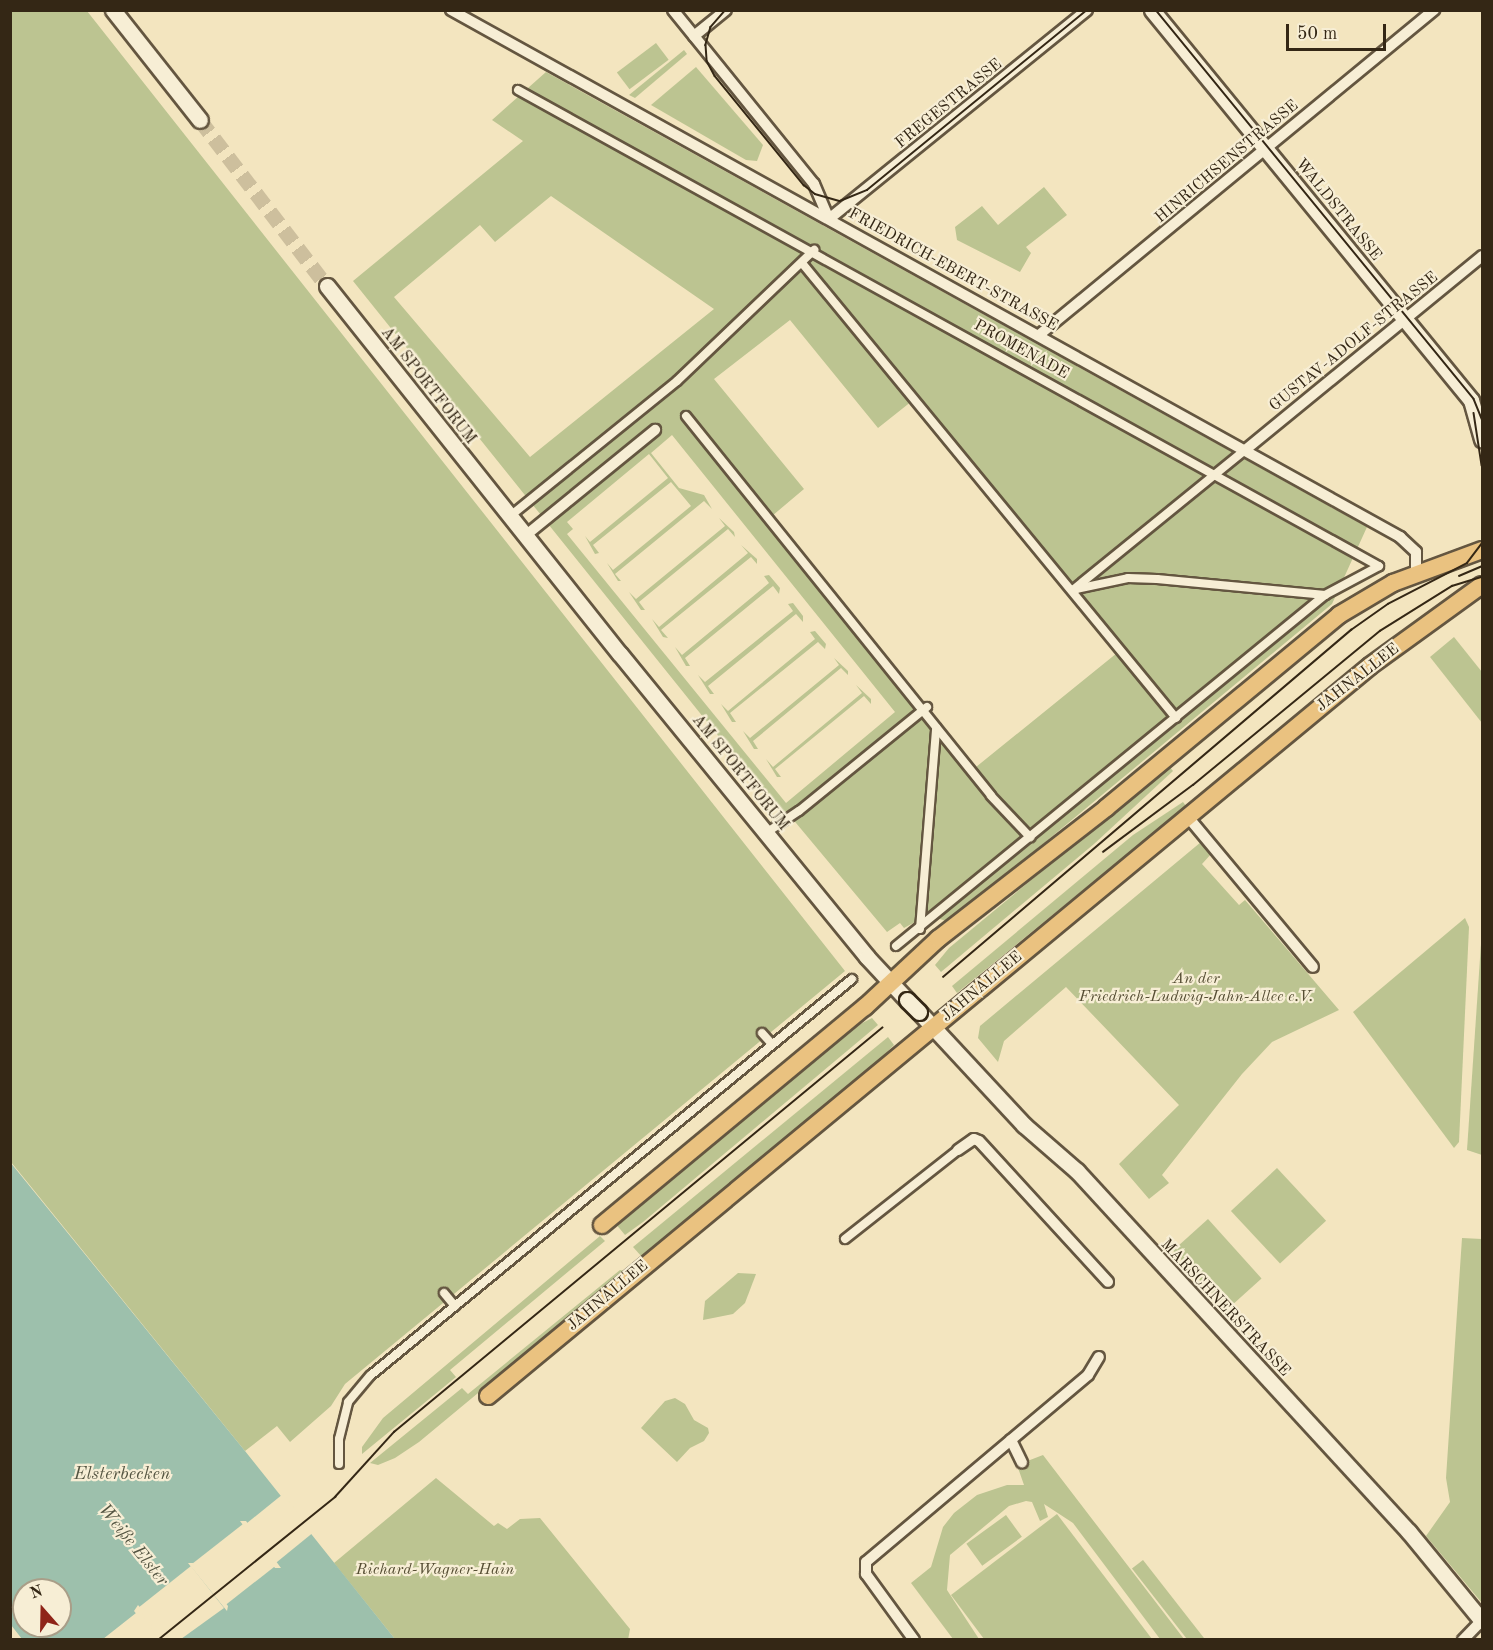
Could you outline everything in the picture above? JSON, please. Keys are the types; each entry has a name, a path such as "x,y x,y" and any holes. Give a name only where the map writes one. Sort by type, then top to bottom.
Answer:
{"main road":[{"path":"113,10 200,120"},
{"name":"WALDSTRASSE","path":"1152,10 1471,400 1482,439"},
{"name":"AM SPORTFORUM","path":"327,286 508,516 766,833 891,982 933,1027"},
{"path":"602,1225 865,1007 938,939 1054,846 1082,827 1339,615 1372,593 1482,550"},
{"name":"JAHNALLEE","path":"488,1396 1376,661 1482,585"},
{"name":"MARSCHNERSTRASSE","path":"933,1027 1024,1125 1077,1172 1409,1532 1482,1621"}],"street":[{"name":"FRIEDRICH-EBERT-STRASSE","path":"451,10 1400,537 1416,552 1416,574"},
{"path":"673,10 814,184 834,222"},
{"path":"694,36 726,10"},
{"name":"FREGESTRASSE","path":"834,222 1087,10"},
{"name":"HINRICHSENSTRASSE","path":"1039,335 1434,10"},
{"path":"508,516 677,381 814,250 518,90"},
{"name":"PROMENADE","path":"814,250 1379,566 1325,595"},
{"name":"GUSTAV-ADOLF-STRASSE","path":"1244,451 1482,256"},
{"path":"802,263 1070,592 1176,718"},
{"path":"686,416 925,709 936,728 1030,837"},
{"path":"525,536 655,430"},
{"path":"1070,592 1244,451"},
{"path":"1070,592 1128,578 1325,595"},
{"path":"896,946 920,929 1325,595"},
{"path":"766,833 799,811 925,709"},
{"path":"920,929 936,728"},
{"path":"1188,817 1313,967"},
{"path":"339,1464 339,1439 348,1402 371,1375 771,1043 852,979"},
{"path":"762,1033 771,1043"},
{"path":"845,1239 974,1139 979,1141 1108,1282"},
{"path":"444,1293 455,1306"},
{"path":"914,1640 866,1574 866,1562 1088,1375 1099,1357"},
{"path":"1011,1440 1022,1463"},
{"path":"1464,1640 1482,1621"}],"green space":[{"path":"11,11 87,11 845,971 345,1384 331,1406 290,1442 277,1426 245,1451 11,1162"},
{"path":"656,43 669,60 630,89 617,72"},
{"path":"684,50 687,54 635,98 629,95"},
{"path":"696,67 763,145 757,161 746,160 651,105"},
{"path":"546,72 1367,527 1332,604 949,922 928,915 904,928 900,923 887,932 786,811 781,814 353,281 523,141 492,120","holes":["551,196 714,309 530,457 394,297 480,225 495,242","790,320 878,428 912,401 1117,653 976,767 772,516 804,489 714,379","672,435 895,712 786,803 567,534 573,529 567,522 649,454 668,478 590,542 585,536 595,554 599,553 593,545 671,482 691,506 613,570 607,563 618,581 621,581 615,574 704,501 712,509 704,495 679,488 651,453"]},
{"path":"1044,187 1067,215 1026,247 1031,253 1020,272 957,240 955,227 982,206 998,225"},
{"path":"719,518 734,532 735,537 728,529 639,602 645,610 641,610 629,592 636,599 725,526"},
{"path":"741,545 757,559 757,564 751,557 661,630 668,638 663,637 652,619 659,627 748,553"},
{"path":"769,575 780,588 779,594 773,586 685,658 690,666 686,666 675,647 682,655 769,583 764,576"},
{"path":"793,603 803,616 803,622 796,614 708,686 714,694 710,694 698,675 705,682 793,611 788,604"},
{"path":"815,631 826,644 825,649 818,642 730,713 736,722 732,722 721,704 728,711 815,639 810,632"},
{"path":"1454,637 1482,672 1482,723 1430,657"},
{"path":"834,658 848,671 848,675 841,668 753,741 758,749 754,749 743,731 750,738 839,665"},
{"path":"856,685 871,699 871,704 864,696 775,769 781,777 777,777 766,759 773,767 862,693"},
{"path":"1169,766 1173,771 1094,844 941,972 935,965 949,948"},
{"path":"1183,802 1186,806 957,993 952,986 1133,835"},
{"name":"An der Friedrich-Ludwig-Jahn-Allee e.V.","path":"1201,842 1212,853 1202,864 1239,905 1245,900 1339,1010 1272,1042 1242,1074 1162,1175 1169,1183 1149,1199 1119,1164 1179,1105 1066,987 1004,1041 998,1062 978,1038 980,1026"},
{"name":"An der Friedrich-Ludwig-Jahn-Allee e.V.","path":"1465,918 1469,927 1459,1142 1454,1148 1353,1012"},
{"path":"1482,929 1482,1155 1467,1150"},
{"path":"872,1018 878,1025 625,1235 615,1223 847,1031"},
{"path":"888,1037 894,1045 879,1060 642,1257 633,1247"},
{"path":"1277,1168 1326,1221 1280,1264 1231,1211"},
{"path":"1208,1219 1262,1278 1227,1310 1173,1250"},
{"path":"600,1236 605,1241 450,1370 456,1377 362,1454 362,1447 383,1418"},
{"path":"1462,1238 1482,1239 1482,1603 1426,1536 1450,1502 1446,1478"},
{"path":"620,1270 625,1271 419,1442 395,1458 378,1465 370,1463 462,1388 468,1394"},
{"path":"738,1273 756,1274 745,1303 733,1314 703,1320 705,1301"},
{"path":"675,1398 685,1404 694,1420 708,1428 709,1433 704,1441 690,1448 677,1462 641,1428 665,1401"},
{"path":"1043,1455 1184,1639 1160,1639 1073,1523 1044,1504 1048,1517 1040,1521 1032,1502 1026,1501 1009,1506 950,1555 947,1590 979,1639 953,1639 911,1583 931,1567 943,1527 954,1513 977,1495 1007,1485 1024,1485 1017,1465"},
{"name":"Richard-Wagner-Hain","path":"436,1478 494,1526 498,1523 507,1529 520,1519 540,1518 630,1629 628,1640 395,1639 334,1563"},
{"path":"1057,1514 1152,1639 984,1639 951,1595"},
{"path":"1006,1515 1022,1537 982,1566 966,1544"},
{"path":"1143,1560 1205,1639 1188,1640 1132,1569"}],"water":[{"name":"Elsterbecken","path":"10,1162 395,1639 167,1639 138,1605 134,1611 157,1639 22,1639 72,1638 72,1578 12,1578 12,1626","holes":["240,1521 246,1521 281,1568 275,1568","188,1563 194,1563 228,1606 227,1611"]}],"pier":[{"path":"283,1494 314,1532 276,1563 245,1525"},
{"path":"243,1524 276,1566 224,1606 191,1565"},
{"path":"191,1566 224,1608 181,1639 163,1640 138,1608"},
{"path":"137,1609 160,1640 103,1639 136,1613"}],"tunnel":[{"path":"200,120 327,286"}],"tram line":[{"path":"726,10 711,27 706,45 707,61 715,76 804,185 815,194 840,201 867,190 1087,10"},
{"path":"1156,10 1474,399 1482,419"},
{"path":"1474,413 1482,465"},
{"path":"943,977 1351,630 1388,604 1467,563 1482,543"},
{"path":"1459,576 1482,566"},
{"path":"1103,852 1193,785 1380,631 1452,586 1482,577"},
{"path":"158,1640 335,1497 394,1432 882,1028"}],"water label":[{"name":"Weiße Elster","path":"133,1545"}]}
